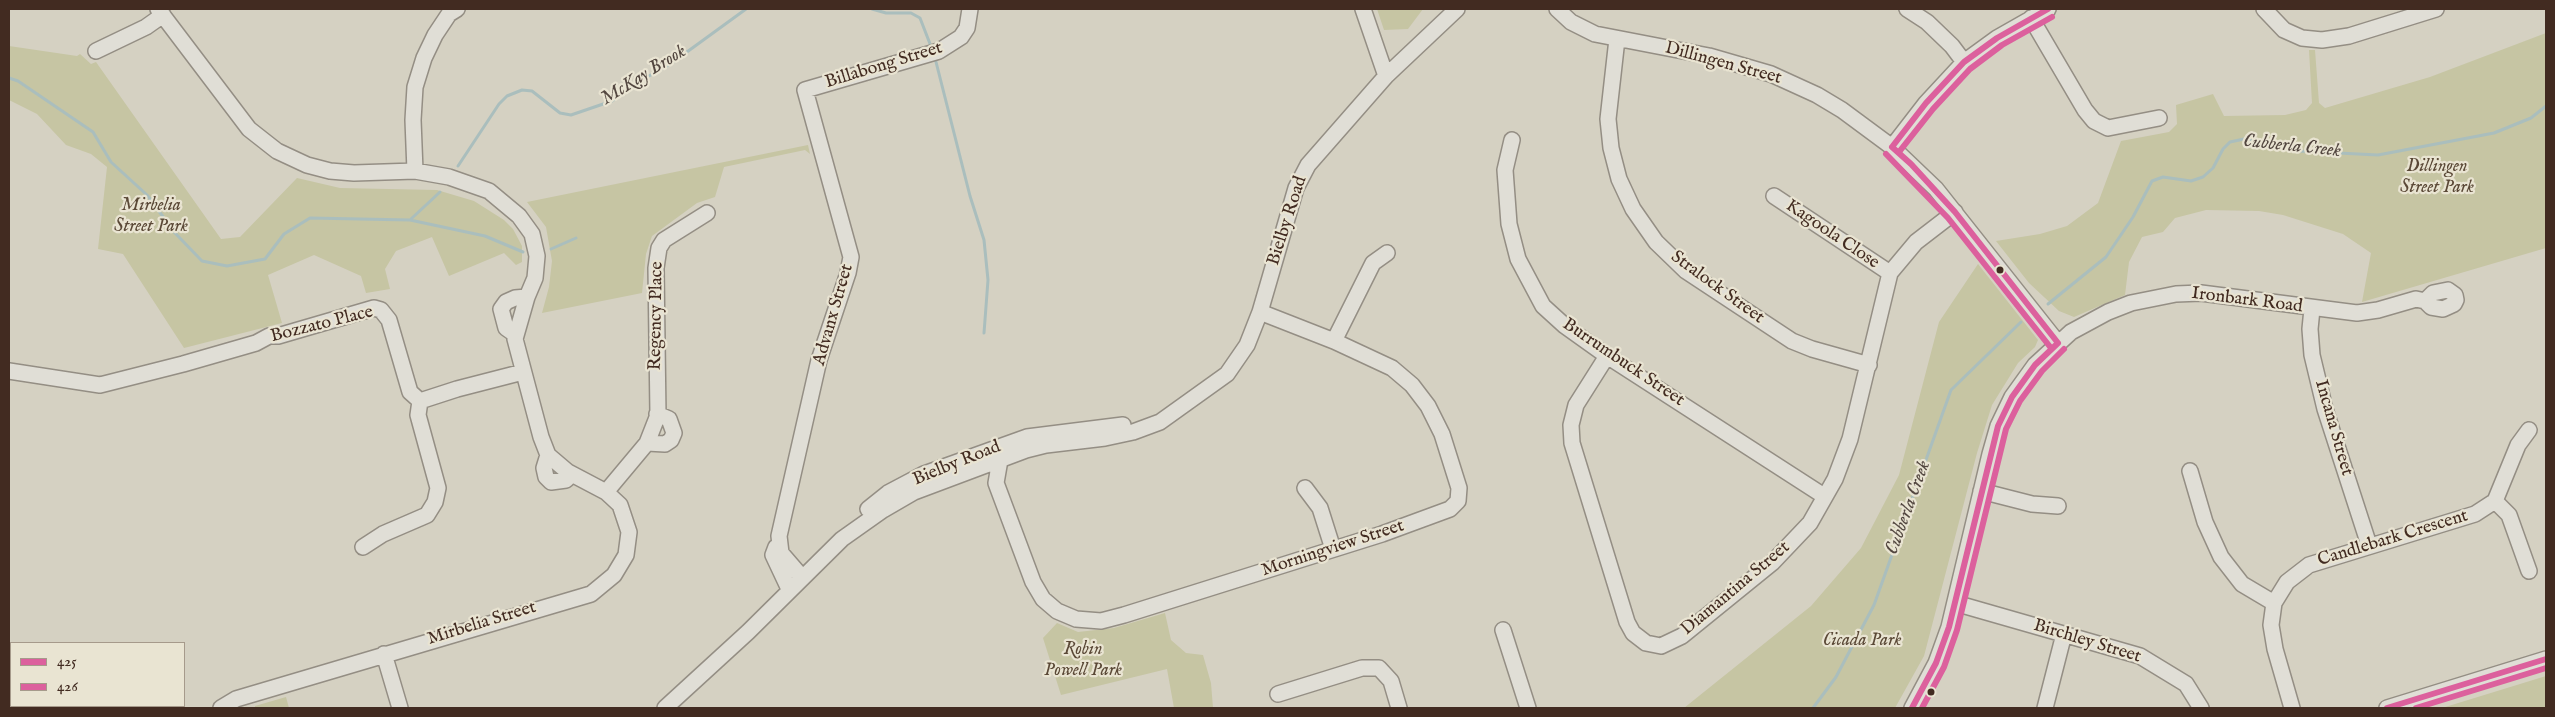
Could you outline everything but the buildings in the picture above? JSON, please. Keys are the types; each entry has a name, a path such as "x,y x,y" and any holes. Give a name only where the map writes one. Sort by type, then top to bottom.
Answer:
{"street":[{"path":"415,171 412,120 414,87 424,58 435,35 449,14 457,9"},
{"name":"Billabong Street","path":"805,90 939,52 961,37 967,28 970,9"},
{"path":"1362,9 1386,76"},
{"name":"Bielby Road","path":"664,708 748,632 794,583 842,539 883,510 914,492 975,468 1046,445 1105,438 1133,432 1160,422 1227,374 1247,345 1260,312 1296,188 1308,164 1386,76 1457,9"},
{"name":"Dillingen Street","path":"1557,9 1579,26 1595,34 1709,56 1771,74 1817,95 1842,110 1892,147 1924,177 1955,212 2058,343"},
{"path":"1907,9 1927,22 1952,46 1964,62"},
{"path":"1892,147 1926,103 1964,62 1997,38 2048,9"},
{"path":"2264,9 2284,30 2302,38 2322,40 2349,36 2436,9"},
{"path":"96,52 146,27 160,12 249,128 277,152 307,165 330,170 354,173 415,171 449,177 489,192 519,216 532,234 537,256 535,278 527,297 516,335 506,328 501,309 506,302 514,298 527,297"},
{"path":"2031,18 2085,110 2094,121 2108,128 2159,118"},
{"name":"Stralock Street","path":"1617,39 1608,119 1611,148 1619,178 1633,209 1656,242 1686,271 1792,341 1812,349 1869,365"},
{"name":"Advanx Street","path":"794,583 778,542 819,360 848,274 851,257 805,90"},
{"name":"Burrumbuck Street","path":"1512,140 1505,170 1509,224 1518,259 1543,306 1564,326 1607,356 1824,496"},
{"name":"Kagoola Close","path":"1774,196 1890,273"},
{"name":"Diamantina Street","path":"1607,356 1576,405 1571,425 1572,444 1627,622 1633,633 1646,644 1661,646 1682,636 1772,563 1810,523 1835,480 1850,439 1890,273 1916,242 1955,212"},
{"name":"Regency Place","path":"606,492 647,443 658,414 656,268 658,248 664,240 707,213"},
{"path":"1334,341 1373,263 1386,253"},
{"name":"Ironbark Road","path":"1912,708 1936,663 1955,603 1998,426 2012,397 2035,365 2071,332 2108,312 2145,300 2176,294 2201,293 2312,309 2357,313 2378,310 2408,300 2425,301"},
{"name":"Bozzato Place","path":"9,371 100,385 256,343 269,336 278,336 374,308 381,310 389,320 410,392 420,402 418,415 438,488 435,502 427,514 383,534 363,548"},
{"name":"Incana Street","path":"2312,309 2310,329 2312,355 2325,410 2369,545"},
{"name":"Morningview Street","path":"996,483 1033,582 1043,599 1057,611 1076,619 1101,621 1334,549 1450,509 1458,501 1459,488 1442,434 1428,406 1412,385 1392,368 1334,341 1260,312"},
{"name":"Mirbelia Street","path":"221,708 236,698 590,594 614,575 626,555 628,532 620,505 606,492 572,474 548,455 523,372 516,335"},
{"path":"420,402 457,389 523,372"},
{"name":"Bielby Road","path":"794,583 810,559 832,536 888,493 924,474 1027,437 1120,426 1186,402"},
{"path":"647,443 665,444 672,440 674,433 669,418 658,414"},
{"path":"2529,430 2518,445 2495,501 2510,515 2529,571"},
{"path":"975,468 996,483 1000,460"},
{"path":"2190,471 2205,522 2221,557 2242,584 2274,603"},
{"path":"1305,488 1320,508 1334,549"},
{"path":"1981,491 2032,504 2058,506"},
{"name":"Candlebark Crescent","path":"2292,708 2275,649 2272,625 2274,603 2287,582 2309,565 2475,514 2495,501"},
{"name":"Birchley Street","path":"1955,603 2140,656 2186,684 2201,708"},
{"path":"1503,630 1528,708"},
{"path":"2045,708 2064,634"},
{"path":"384,654 400,708"},
{"path":"2387,708 2546,658"},
{"path":"1278,694 1362,668 1379,668 1391,681 1399,708"}],"green space":[{"path":"1377,9 1423,9 1408,29 1384,30"},
{"name":"Dillingen Street Park","path":"2546,33 2546,248 2362,302 2371,253 2343,234 2283,215 2259,211 2206,210 2175,218 2163,232 2142,237 2129,262 2125,295 2074,317 2059,311 2029,283 1996,241 2040,234 2067,226 2098,203 2121,141 2169,132 2177,124 2176,105 2213,94 2224,116 2285,115 2306,110 2312,103 2309,50 2315,50 2319,103 2325,108 2430,77"},
{"name":"Mirbelia Street Park","path":"9,46 77,56 80,54 91,64 96,62 221,239 240,237 297,178 340,188 437,190 474,201 504,220 513,229 522,246 522,262 516,265 504,253 449,276 432,237 396,251 385,269 390,289 366,293 361,276 314,255 268,275 282,323 184,348 123,254 98,249 107,167 91,154 66,145 37,114 9,100"},
{"path":"808,145 810,154 805,150 724,167 715,197 697,203 652,236 646,254 642,293 542,313 549,287 552,261 546,227 527,202"},
{"name":"Cicada Park","path":"1978,264 2038,340 2035,347 2018,363 1992,405 1977,453 1924,656 1895,708 1684,708 1811,606 1861,548 1899,475 1939,322"},
{"name":"Robin Powell Park","path":"1165,613 1171,640 1186,653 1203,655 1211,683 1213,708 1174,708 1167,669 1061,695 1043,638 1057,623 1078,632 1114,628"},
{"path":"2546,676 2546,708 2442,708"},
{"path":"286,697 289,708 255,708 255,706"}],"waterway":[{"name":"McKay Brook","path":"458,166 499,104 507,96 522,90 532,91 560,113 571,115 612,101 638,82 669,65 746,9"},
{"path":"872,9 886,13 911,13 920,18 932,49"},
{"path":"935,58 970,196 984,240 988,280 984,333"},
{"name":"McKay Brook","path":"9,78 18,81 93,132 111,162 147,195 175,233 202,261 227,266 265,259 284,234 310,218 410,220 485,236 523,252"},
{"name":"Cubberla Creek","path":"2048,304 2106,257 2133,217 2152,181 2163,177 2191,181 2203,177 2213,168 2223,149 2230,142 2244,139 2298,151 2378,155 2494,133 2531,118 2546,106"},
{"name":"McKay Brook","path":"411,219 440,192"},
{"path":"551,249 576,238"},
{"name":"Cubberla Creek","path":"1813,708 1836,677 1874,605 1951,390 2021,322"}],"transit line":[{"name":"425","path":"1892,147 1926,103 1964,62 1997,38 2048,9"},
{"name":"426","path":"1899,152 1933,109 1970,69 2002,45 2052,17"},
{"name":"425","path":"1892,147 1911,164 1955,212 2058,343"},
{"name":"426","path":"1886,154 1948,218 2051,348"},
{"name":"425","path":"1912,708 1936,663 1949,627 1998,426 2012,397 2035,365 2058,343"},
{"name":"426","path":"1922,708 1944,667 1957,630 2006,429 2020,401 2042,371 2064,349"},
{"name":"425","path":"2387,708 2546,659"},
{"name":"426","path":"2416,708 2546,668"}]}
